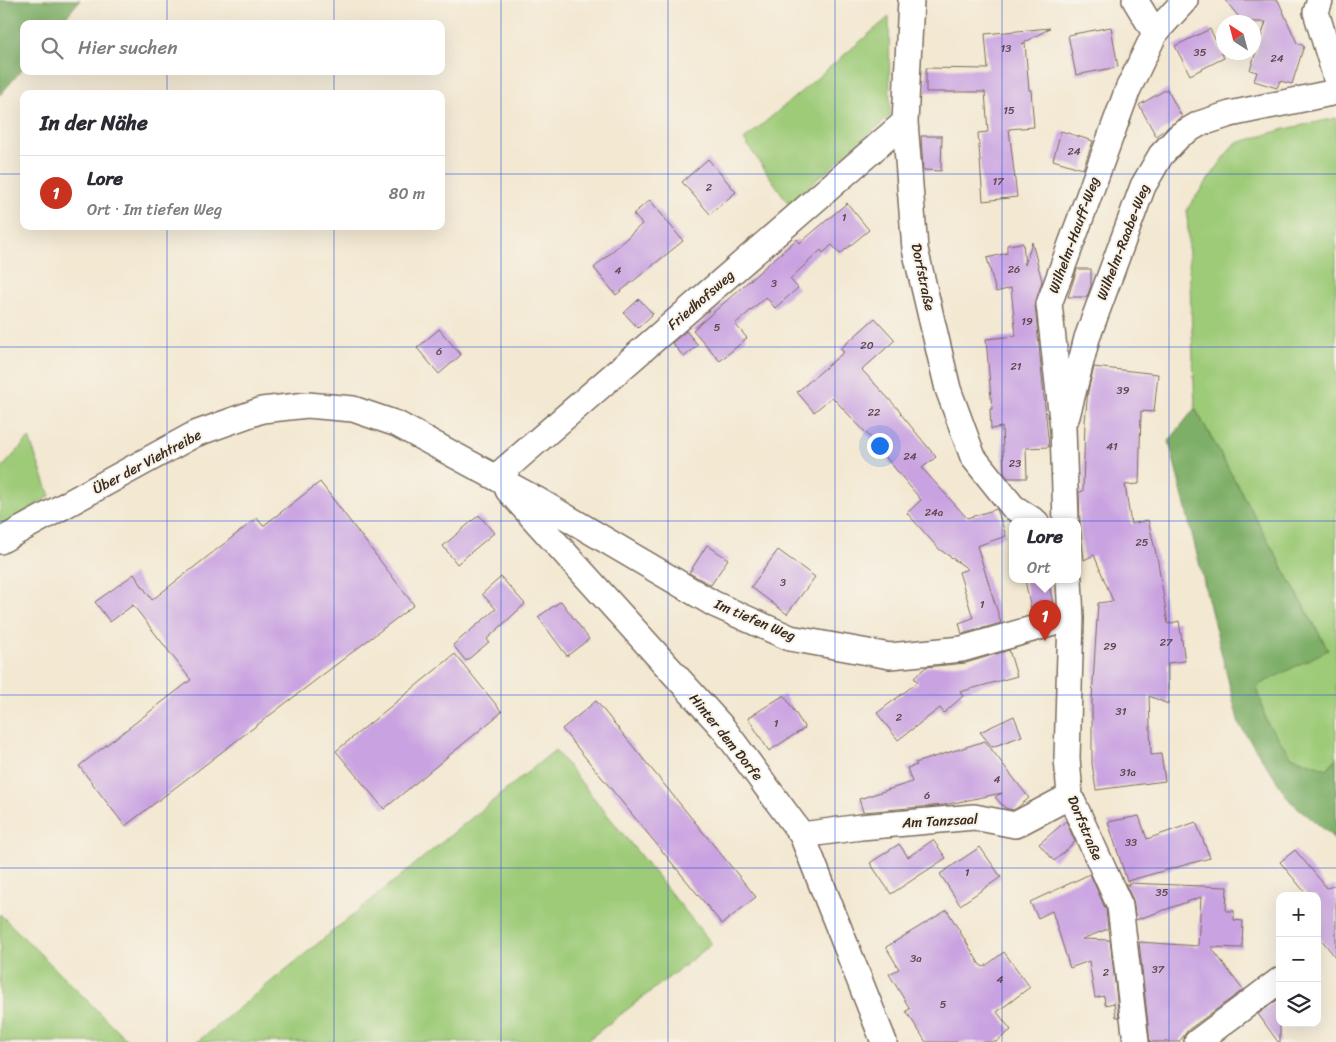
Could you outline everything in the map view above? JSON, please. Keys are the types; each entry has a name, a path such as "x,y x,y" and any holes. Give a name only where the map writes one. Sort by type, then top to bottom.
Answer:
{"street":[{"name":"Dorfstraße","path":"911,0 905,122 915,249 948,389 973,457 1013,507 1030,518"},
{"path":"1135,0 1154,33"},
{"name":"Wilhelm-Hauff-Weg","path":"1066,518 1063,428 1048,304 1128,89 1154,33 1185,0"},
{"path":"1320,0 1316,12 1336,78"},
{"name":"Wilhelm-Raabe-Weg","path":"1063,428 1087,338 1143,186 1161,155 1180,135 1199,124 1230,114 1336,92"},
{"name":"Friedhofsweg","path":"496,477 905,122"},
{"name":"Über der Viehtreibe","path":"0,541 195,434 262,410 307,405 353,409 397,424 496,477"},
{"name":"Im tiefen Weg","path":"496,477 539,500 714,604 790,638 890,656 962,649 1071,618"},
{"name":"Hinter dem Dorfe","path":"496,477 723,728 802,835 884,1042"},
{"name":"Dorfstraße","path":"1068,583 1071,618 1067,758 1070,796 1120,906 1136,1042"},
{"name":"Am Tanzsaal","path":"802,835 861,827 974,817 1015,825 1070,796"},
{"path":"1197,1042 1277,982"}],"green space":[{"path":"0,0 80,0 63,20 20,20 20,72 0,95"},
{"path":"889,17 890,116 789,204 744,140"},
{"path":"1336,118 1336,842 1261,747 1242,680 1325,644 1195,408 1187,209 1234,144 1285,129"},
{"path":"1195,408 1328,650 1257,686 1266,721 1291,756 1327,769 1336,758 1336,839 1290,801 1239,724 1169,441"},
{"path":"29,438 50,496 0,527 0,470"},
{"path":"555,750 712,944 585,1042 197,1042"},
{"path":"0,914 129,1042 0,1042"}],"building":[{"path":"1225,0 1278,0 1297,43 1304,46 1292,84 1280,81 1277,88 1254,81 1257,72 1250,70 1253,60 1261,60 1261,37 1266,22 1261,22 1261,15 1237,15"},
{"path":"1111,27 1118,67 1076,75 1068,35"},
{"path":"1050,28 1022,44 1025,43 1034,127 1009,129 1017,197 983,201 978,133 988,132 985,92 926,92 926,68 988,69 985,34"},
{"path":"1210,29 1216,41 1216,60 1220,60 1190,75 1175,46"},
{"path":"1167,89 1182,117 1156,136 1139,105"},
{"path":"1061,131 1093,141 1083,169 1053,160"},
{"path":"921,136 942,136 941,171 923,170"},
{"path":"708,159 736,192 710,214 682,182"},
{"path":"650,200 683,241 616,295 594,268 642,224 633,214"},
{"path":"847,203 869,230 840,254 832,245 823,253 821,250 790,279 798,288 775,308 766,297 735,324 747,338 720,361 693,330 797,239 800,243"},
{"path":"1032,242 1042,281 1035,306 1049,447 1026,448 1027,478 1008,478 1004,473 1002,427 991,429 990,409 992,409 986,339 1016,336 1011,288 996,292 987,258 1007,253 1007,245 1023,243 1025,265"},
{"path":"1077,269 1091,269 1091,286 1087,297 1068,297"},
{"path":"639,299 653,314 638,328 624,313"},
{"path":"875,318 895,340 862,370 901,412 936,457 922,468 967,518 997,509 1006,536 977,546 1001,623 962,634 959,623 973,618 959,572 968,569 939,549 907,513 921,500 884,455 885,453 832,397 814,412 797,392 844,352 840,349"},
{"path":"439,329 461,355 439,374 417,348"},
{"path":"686,331 698,345 684,357 672,343"},
{"path":"1094,367 1158,374 1154,412 1141,411 1139,484 1125,485 1131,524 1148,520 1158,562 1168,624 1179,621 1185,661 1168,663 1168,704 1149,696 1151,755 1161,754 1165,781 1096,790 1092,764 1092,698 1098,603 1113,601 1094,555 1084,560 1079,492 1083,491 1088,391"},
{"path":"320,482 414,605 125,826 79,766 191,680 133,605 110,622 95,602 134,574 152,600 257,518 263,526"},
{"path":"479,515 494,533 457,564 443,546"},
{"path":"707,545 728,559 711,585 689,573"},
{"path":"778,550 815,577 787,614 751,587"},
{"path":"501,577 525,604 487,639 489,642 466,661 453,645 496,609 482,594"},
{"path":"1026,583 1049,583 1054,608 1032,614"},
{"path":"561,601 589,639 567,656 538,617"},
{"path":"1009,650 1017,676 960,692 963,696 944,713 940,708 898,740 877,713 918,682 914,678 926,667 966,663"},
{"path":"455,654 502,712 384,809 336,751"},
{"path":"784,695 805,728 769,751 748,718"},
{"path":"596,701 756,897 722,924 562,729"},
{"path":"1014,716 1022,736 992,747 980,732"},
{"path":"985,741 1029,798 1017,808 1013,810 1005,808 995,797 1002,793 944,805 863,812 859,799 912,782 907,768 917,765 915,763"},
{"path":"1139,816 1147,839 1196,822 1210,858 1127,881 1108,822"},
{"path":"1066,821 1075,842 1054,861 1039,844"},
{"path":"933,840 946,858 891,894 870,863 899,844 908,857"},
{"path":"980,847 1001,877 960,905 940,874"},
{"path":"1295,850 1327,888 1336,885 1336,958 1321,939 1321,892 1305,892 1280,862"},
{"path":"1090,874 1106,910 1108,929 1082,939 1110,940 1119,1017 1116,1017 1114,1003 1105,1005 1104,996 1095,998 1089,961 1070,968 1052,911 1038,918 1030,902"},
{"path":"1125,883 1129,886 1128,883 1227,887 1226,911 1234,911 1234,920 1243,921 1242,948 1211,947 1243,990 1188,1030 1179,1042 1150,1042 1139,942 1198,946 1201,897 1136,920 1133,900"},
{"path":"947,910 980,965 984,967 1004,952 1030,987 997,1012 1011,1030 996,1042 926,1042 906,1011 910,1009 889,974 899,969 886,947"},
{"path":"1276,1001 1276,1027 1280,1027 1280,1042 1278,1042 1258,1014"}],"place":[{"name":"Lore","path":"1045,641"}]}
